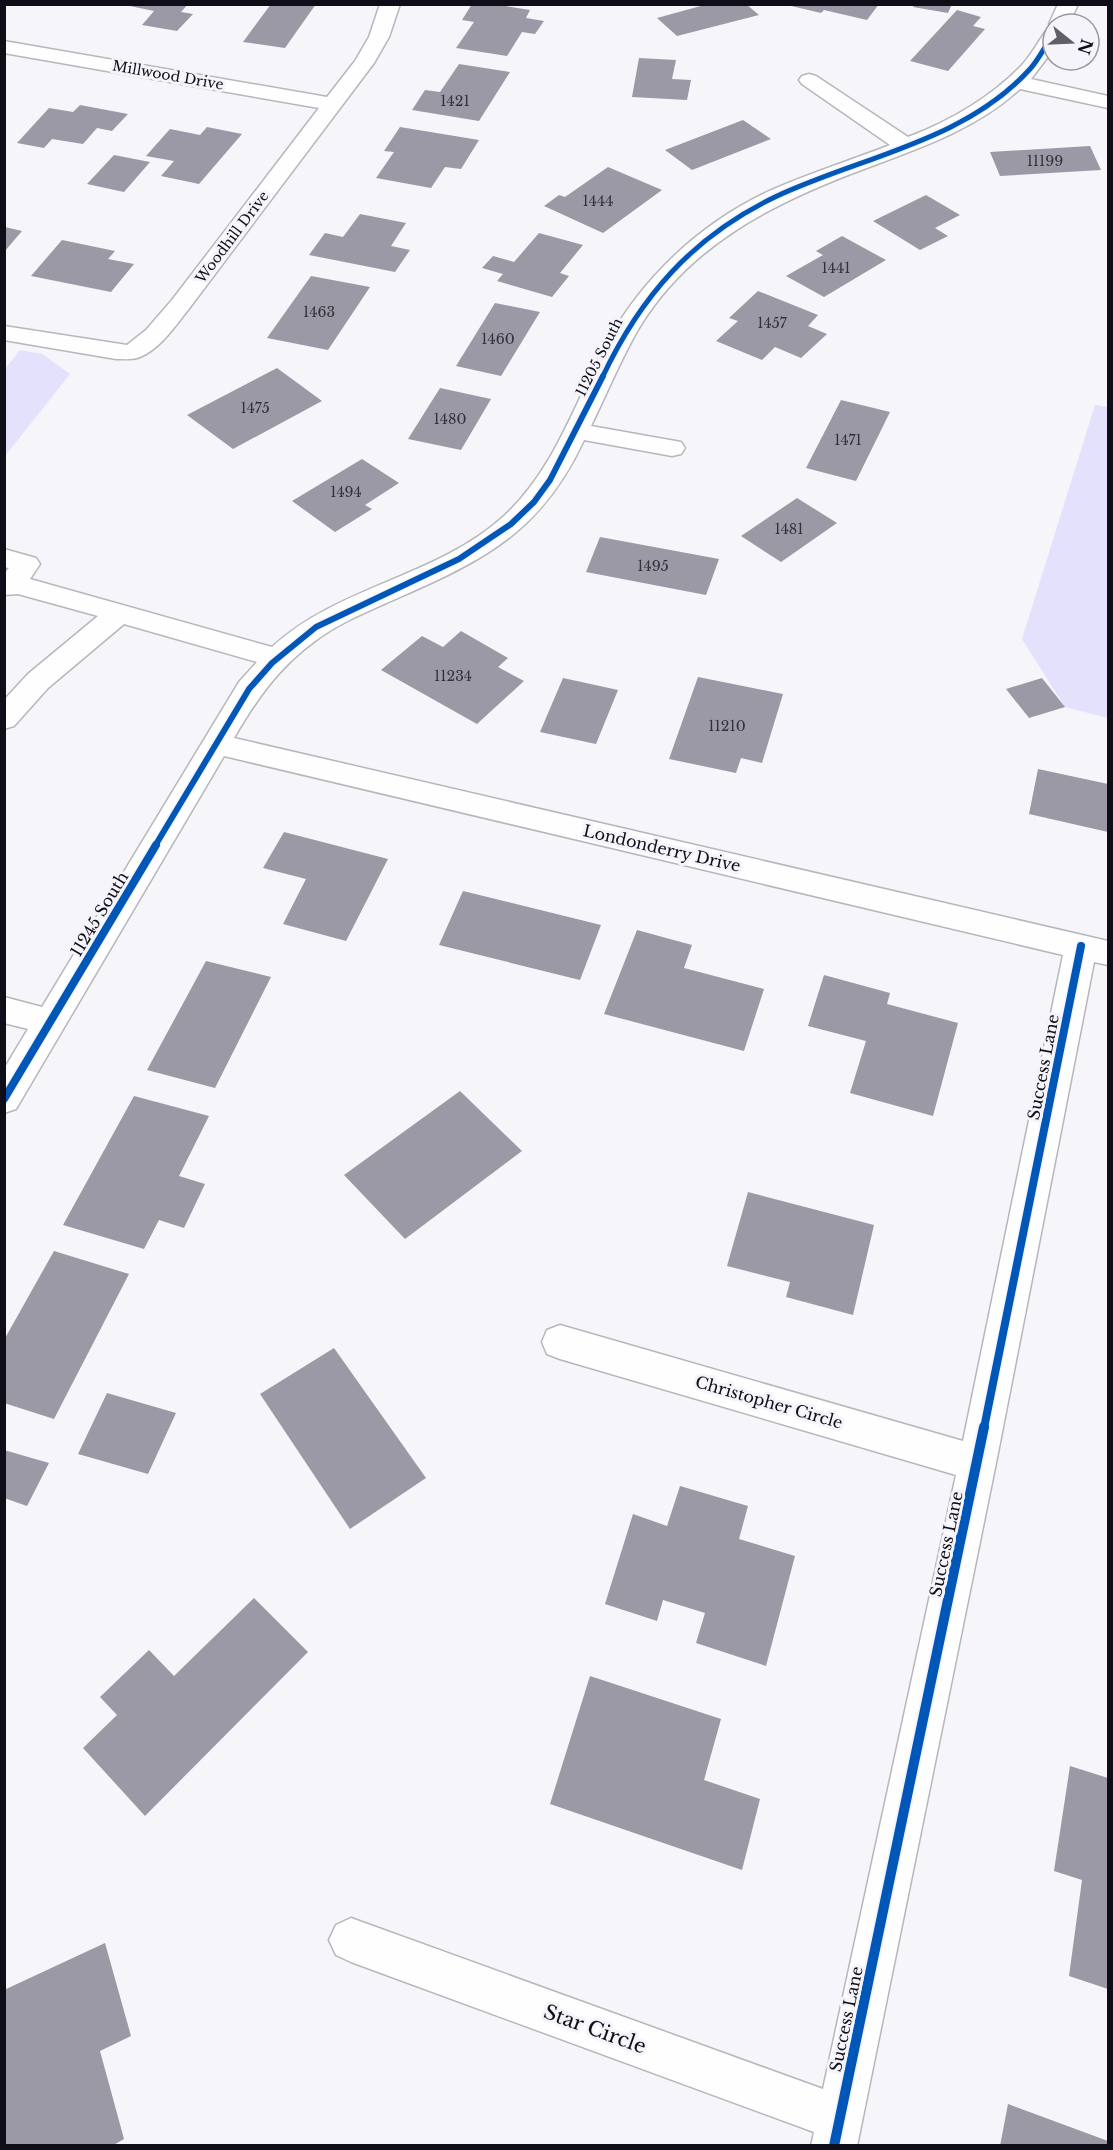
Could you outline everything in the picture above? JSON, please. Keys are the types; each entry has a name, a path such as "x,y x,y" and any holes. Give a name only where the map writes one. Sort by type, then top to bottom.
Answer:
{"street":[{"name":"Woodhill Drive","path":"4,333 94,349 133,352 154,335 180,305 364,63 379,37 390,4"},
{"name":"Millwood Drive","path":"4,47 332,104"},
{"name":"11205 South","path":"216,744 249,689 275,658 315,628 483,546 534,502 552,479 627,328 654,288 688,253 729,222 777,196 906,146 957,123 1018,82 1041,54"},
{"path":"809,80 906,146"},
{"path":"1018,82 1108,102"},
{"path":"576,431 672,448"},
{"path":"7,578 275,658"},
{"path":"4,719 38,681 67,654 119,613"},
{"name":"Londonderry Drive","path":"216,744 1095,949"},
{"name":"11245 South","path":"4,1099 216,744"},
{"name":"Success Lane","path":"837,2132 977,1463 1095,949"},
{"path":"4,1010 50,1022"},
{"name":"Christopher Circle","path":"560,1342 977,1463"},
{"name":"Star Circle","path":"351,1940 837,2132"}],"shaded area":[{"path":"20,350 42,354 70,374 5,456 5,369"},
{"path":"1095,405 1108,407 1108,718 1065,707 1022,639"}],"building":[{"path":"120,4 188,4 181,12 193,14 177,31 142,25 154,11"},
{"path":"271,4 316,4 285,48 243,42"},
{"path":"472,4 493,4 530,10 526,18 544,21 535,34 522,32 507,56 456,48 474,22 462,20"},
{"path":"708,4 746,4 759,15 677,36 657,18"},
{"path":"879,4 867,20 824,10 821,13 787,5"},
{"path":"915,4 952,4 948,13 913,7"},
{"path":"957,10 981,17 973,26 985,29 948,71 910,61"},
{"path":"639,58 676,60 672,79 691,80 687,100 632,97"},
{"path":"459,64 510,72 479,121 412,110 425,90 440,92"},
{"path":"80,105 128,114 112,131 97,128 83,144 52,139 44,148 17,143 49,108 73,112"},
{"path":"743,120 771,139 692,170 665,150"},
{"path":"207,127 242,134 199,184 161,176 174,161 146,156 170,129 200,135"},
{"path":"400,127 479,140 461,169 445,167 431,188 376,178 394,152 384,151"},
{"path":"1090,146 1101,170 1000,176 990,152"},
{"path":"114,155 150,162 124,192 87,184"},
{"path":"608,167 662,190 603,233 544,206 559,195 565,197"},
{"path":"926,195 960,215 935,228 948,236 920,250 873,221"},
{"path":"360,214 406,223 391,246 410,250 395,272 309,255 325,233 343,237"},
{"path":"5,227 22,231 5,251"},
{"path":"539,233 583,245 560,273 569,276 552,297 497,281 503,274 482,268 493,256 514,262"},
{"path":"842,236 886,260 824,297 786,276 823,255 816,251"},
{"path":"62,240 115,251 108,259 134,264 111,292 31,276"},
{"path":"311,276 370,287 328,350 267,338"},
{"path":"758,291 818,315 808,326 827,334 801,358 775,347 762,360 716,341 738,321 729,318"},
{"path":"495,303 540,312 501,376 456,366"},
{"path":"277,368 322,401 233,449 187,415"},
{"path":"440,388 491,399 461,450 408,439"},
{"path":"841,400 890,412 856,481 806,468"},
{"path":"362,459 399,483 365,505 372,509 335,532 292,501"},
{"path":"797,498 837,523 781,562 741,536"},
{"path":"600,537 719,559 706,595 586,572"},
{"path":"461,631 508,658 498,667 524,681 477,724 381,670 422,636 443,647"},
{"path":"698,677 783,694 762,763 741,758 736,773 669,759"},
{"path":"563,678 618,690 596,744 540,732"},
{"path":"1042,678 1065,707 1029,718 1006,689"},
{"path":"1038,769 1108,784 1108,832 1029,814"},
{"path":"284,832 388,859 346,941 283,924 306,879 263,868"},
{"path":"463,891 601,925 580,980 439,945"},
{"path":"637,930 692,945 684,968 764,989 744,1051 604,1014"},
{"path":"206,961 271,977 215,1088 147,1070"},
{"path":"824,975 890,993 887,1004 958,1023 933,1116 850,1093 866,1041 808,1026"},
{"path":"460,1091 522,1151 405,1239 344,1175"},
{"path":"134,1096 209,1116 179,1176 205,1184 184,1228 159,1220 144,1249 63,1225"},
{"path":"748,1192 874,1225 853,1315 786,1297 790,1282 727,1266"},
{"path":"54,1251 129,1274 54,1419 4,1403 4,1340"},
{"path":"334,1348 426,1478 350,1529 260,1394"},
{"path":"107,1393 176,1413 148,1474 78,1454"},
{"path":"4,1450 49,1463 27,1506 4,1498"},
{"path":"680,1486 748,1506 739,1539 795,1556 766,1666 696,1643 705,1613 663,1600 657,1621 605,1604 633,1514 667,1526"},
{"path":"254,1598 308,1652 145,1816 83,1748 117,1715 100,1697 149,1650 174,1676"},
{"path":"590,1676 721,1719 704,1780 760,1799 742,1870 550,1804"},
{"path":"1070,1766 1108,1778 1108,1989 1069,1976 1082,1880 1054,1871"},
{"path":"105,1943 131,2036 100,2051 124,2139 112,2146 4,2146 4,1990"},
{"path":"1008,2104 1108,2141 1108,2146 1000,2146"}],"cycle path":[{"path":"4,1099 249,689 272,663 297,640 316,627 372,598 431,573 486,543 534,502 543,492 570,445 628,327 657,286 692,251 732,221 775,197 929,136 967,118 1001,95 1030,68 1041,52"},
{"path":"834,2146 977,1463 1081,946"}]}
